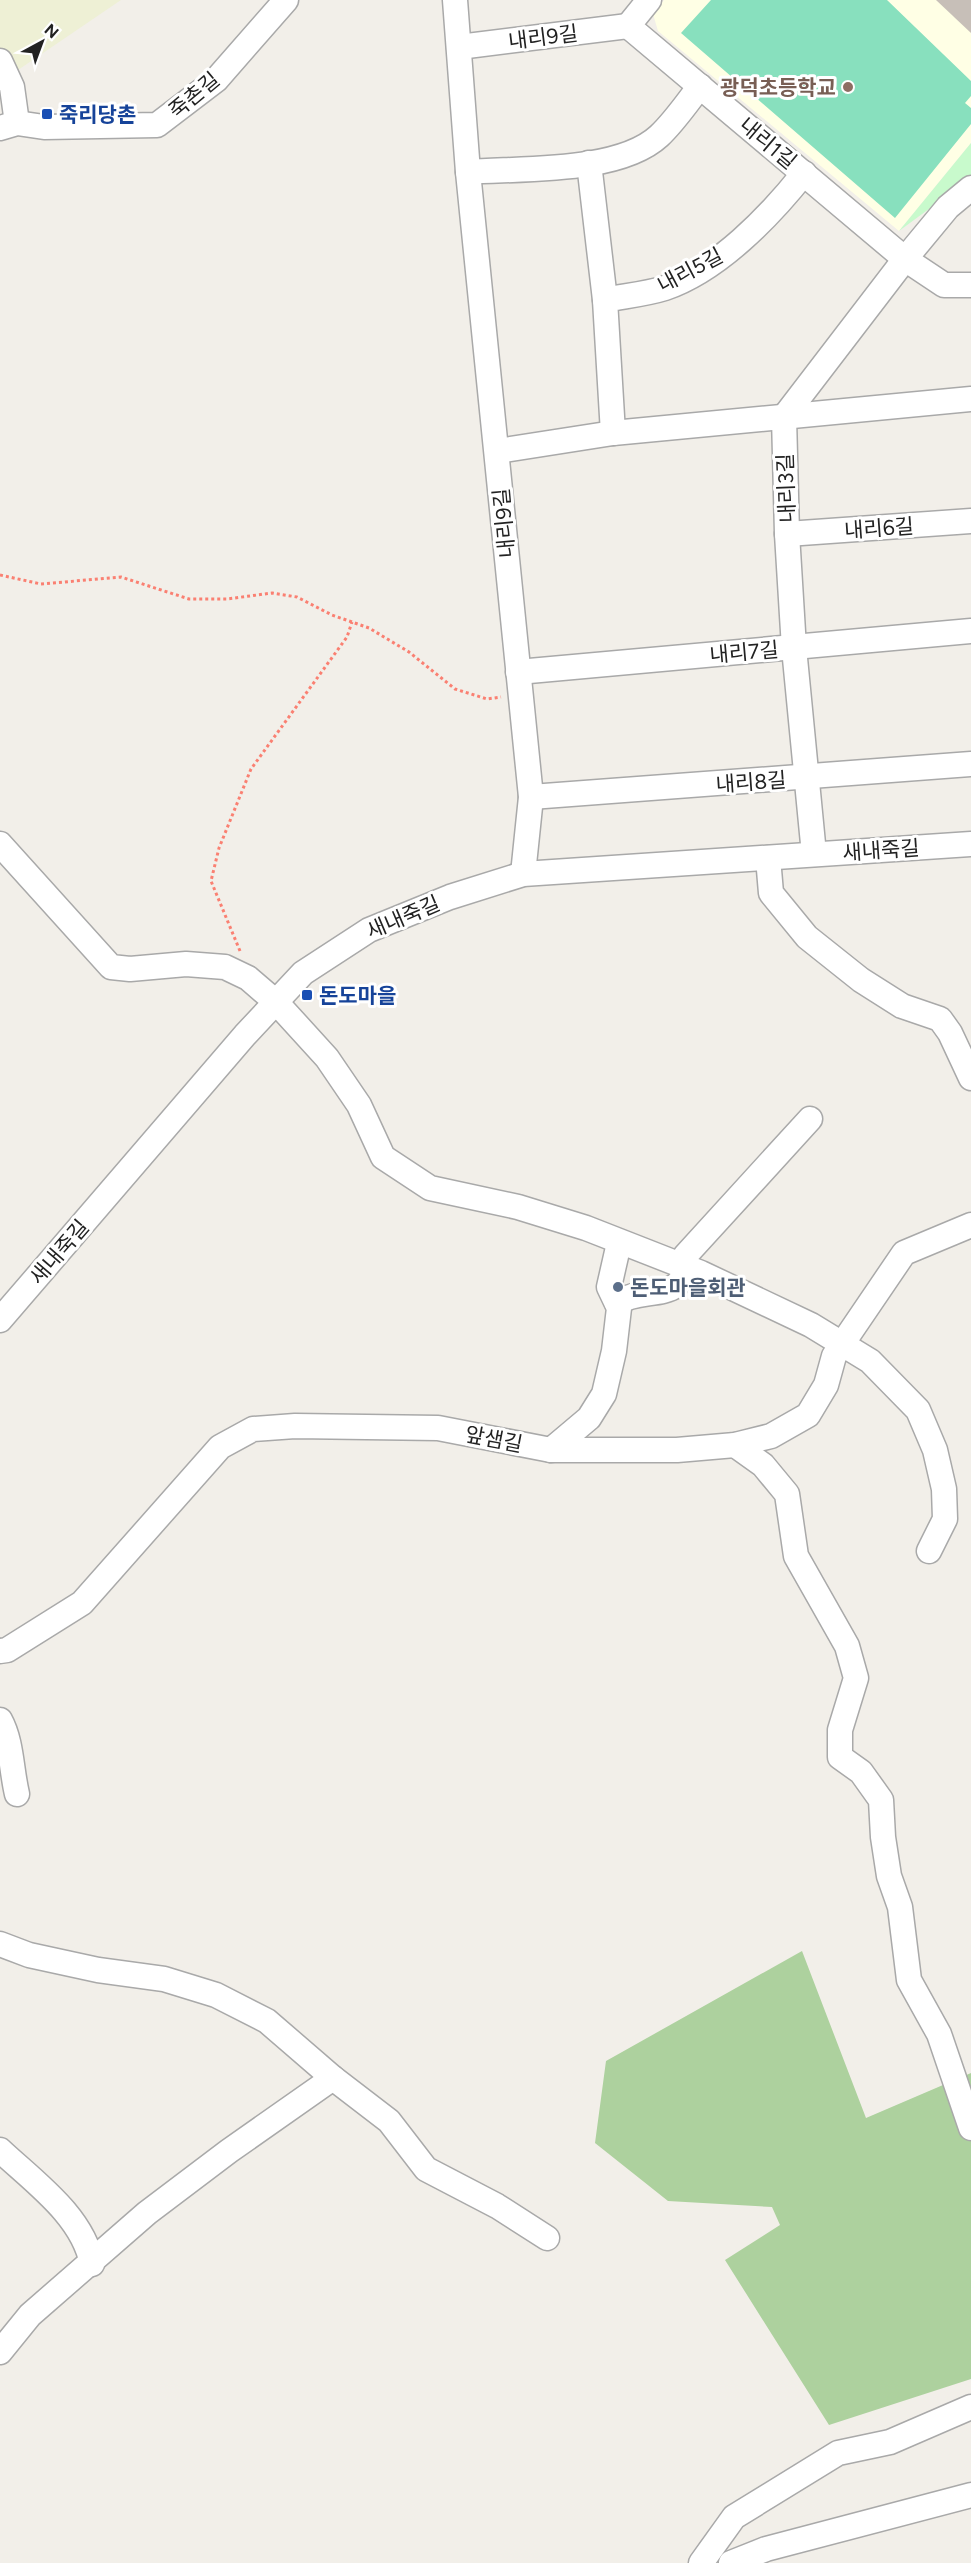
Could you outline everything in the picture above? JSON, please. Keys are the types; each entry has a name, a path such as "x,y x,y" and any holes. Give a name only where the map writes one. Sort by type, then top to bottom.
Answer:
{"street":[{"name":"죽촌길","path":"9,126 157,125 216,80 286,0"},
{"name":"내리9길","path":"455,0 468,172 531,797 523,874"},
{"path":"628,26 649,0"},
{"name":"내리9길","path":"459,47 628,26"},
{"name":"내리1길","path":"628,26 905,258 944,285 971,285"},
{"path":"0,61 12,87 9,126"},
{"path":"468,172 610,162 637,152 659,136 700,86"},
{"path":"589,163 605,300 613,433"},
{"name":"내리5길","path":"605,300 666,287 715,261 782,201 804,173"},
{"path":"784,417 905,258 948,207 971,188"},
{"path":"498,452 613,433 971,399"},
{"name":"내리3길","path":"784,417 787,534 794,648 814,855"},
{"name":"내리6길","path":"787,534 971,521"},
{"name":"내리7길","path":"519,683 794,648 971,630"},
{"name":"내리8길","path":"531,797 971,764"},
{"path":"0,844 111,967 130,969 186,964 225,967 248,978 276,1002 327,1058 359,1105 383,1156 430,1188 518,1207 586,1228 686,1268 811,1325 870,1361 918,1410 930,1440 944,1489 945,1519 929,1551"},
{"name":"새내죽길","path":"0,1320 303,973 369,930 450,897 523,874 971,844"},
{"path":"768,858 771,893 807,937 861,980 902,1006 940,1019 950,1033 971,1078"},
{"path":"617,1303 626,1297 667,1292 680,1282 686,1268 685,1256 810,1119"},
{"name":"앞샘길","path":"0,1651 7,1650 82,1603 220,1447 253,1429 295,1426 438,1428 551,1450 677,1450 735,1445 771,1436 808,1415 826,1385 834,1356 904,1253 971,1225"},
{"path":"551,1450 589,1418 604,1394 614,1351 619,1308 609,1287 619,1243"},
{"path":"735,1445 763,1465 787,1494 796,1556 847,1646 856,1678 840,1730 840,1757 861,1772 881,1800 883,1837 889,1876 900,1907 909,1980 939,2034 971,2128"},
{"path":"0,1720 9,1736 10,1762 17,1794"},
{"path":"0,1944 40,1958 98,1970 164,1979 216,1995 267,2021 333,2078 389,2121 426,2169 498,2206 547,2238"},
{"path":"0,2352 30,2315 92,2264 147,2213 229,2151 333,2078"},
{"path":"0,2150 69,2217 89,2245 92,2264"},
{"path":"701,2563 734,2517 838,2452 891,2442 971,2407"},
{"path":"731,2563 766,2549 971,2495"}],"path":[{"path":"0,575 41,584 121,577 189,599 227,599 272,592 297,597 369,628 409,652 454,689 487,699 519,683"},
{"path":"240,974 241,953 211,881 219,848 251,769 347,637 352,622"}],"shaded area":[{"path":"0,0 121,0 18,70 0,53"},
{"name":"광덕초등학교","path":"664,0 971,0 971,143 899,231 658,31 653,14"}],"green space":[{"name":"광덕초등학교","path":"711,0 887,0 971,81 971,96 965,103 971,108 971,124 895,218 681,33"},
{"path":"971,143 971,178 899,231"},
{"path":"802,1951 866,2118 971,2073 971,2379 829,2425 725,2260 780,2225 772,2207 668,2201 595,2143 606,2061"}],"building":[{"path":"936,0 971,0 971,33"}],"place":[{"name":"광덕초등학교","path":"848,87"},
{"name":"죽리당촌","path":"47,114"},
{"name":"돈도마을","path":"307,995"},
{"name":"돈도마을회관","path":"618,1287"}]}
